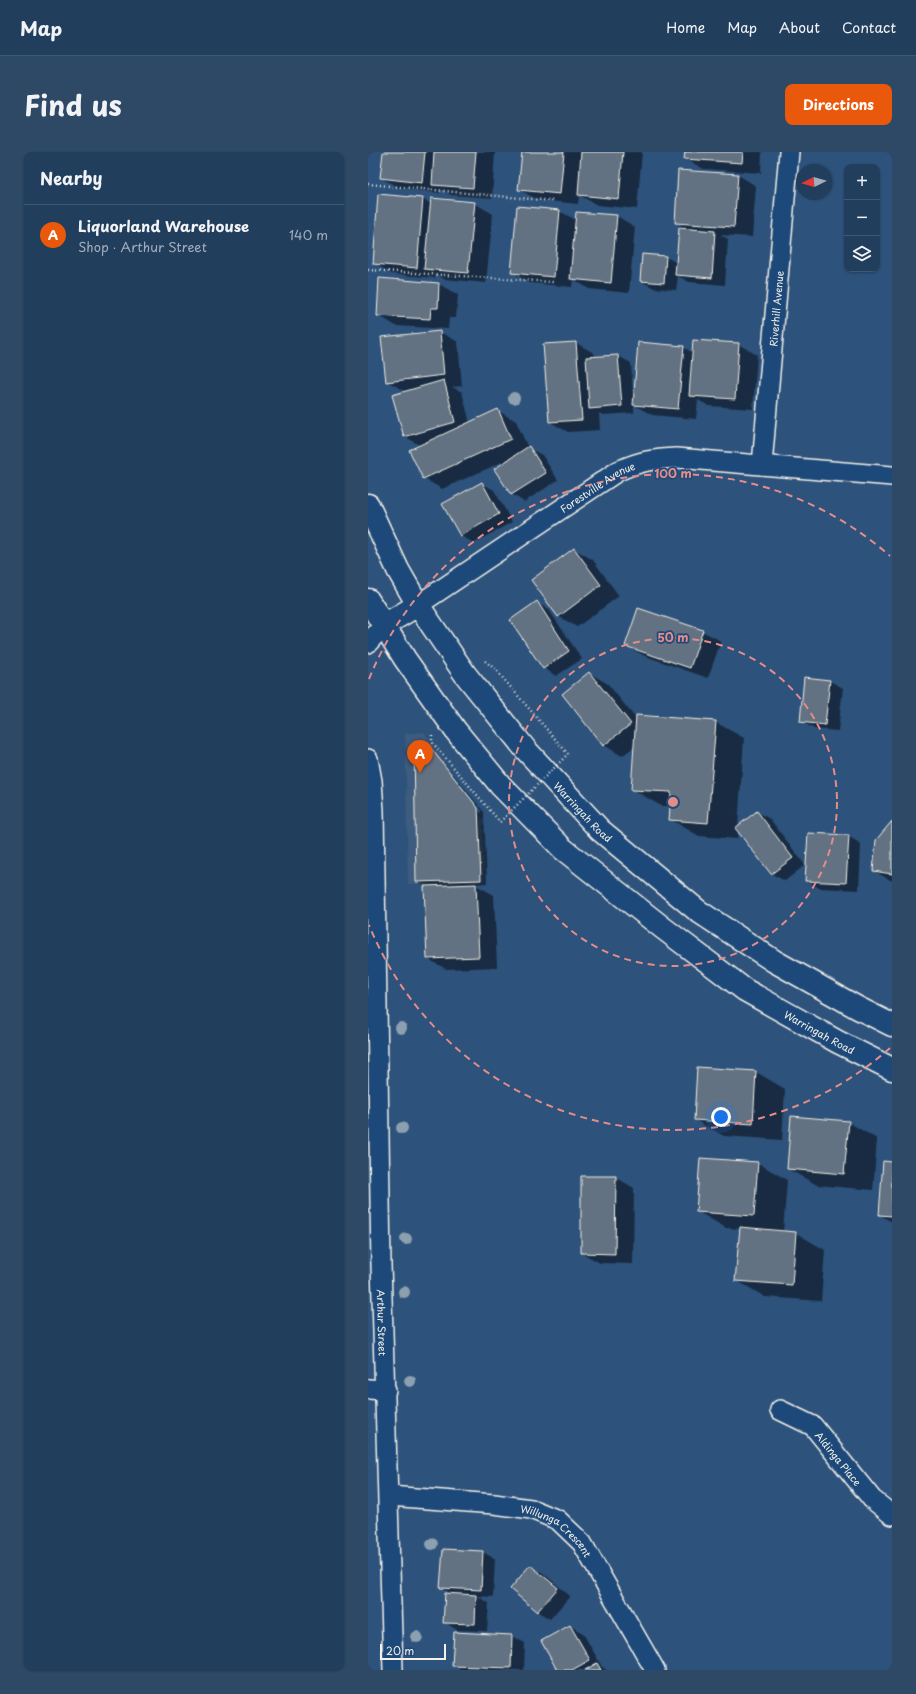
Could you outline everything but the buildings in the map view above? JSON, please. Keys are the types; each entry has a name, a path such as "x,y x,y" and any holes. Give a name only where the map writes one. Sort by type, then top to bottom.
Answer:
{"highway":[{"name":"Warringah Road","path":"368,505 398,570 418,604 465,674 517,738 600,830 698,911 774,961 858,1008 892,1025"},
{"name":"Warringah Road","path":"368,600 376,624 405,659 456,731 501,786 563,849 663,928 745,990 838,1042 892,1068"},
{"name":"Forestville Avenue","path":"376,624 418,604"}],"street":[{"name":"Riverhill Avenue","path":"762,465 789,152"},
{"name":"Forestville Avenue","path":"418,604 618,471 636,463 657,459 677,458 892,476"},
{"path":"368,643 376,624"},
{"name":"Arthur Street","path":"368,759 372,781 374,811 381,1256 377,1390 389,1496 393,1670"},
{"name":"Aldinga Place","path":"780,1410 813,1426 872,1499 892,1515"},
{"name":"Willunga Crescent","path":"389,1496 494,1504 531,1509 558,1520 582,1543 655,1670"}],"path":[{"path":"368,184 553,201"},
{"path":"368,270 553,282"},
{"path":"432,731 432,742 500,822 568,754 495,669 482,658"}],"shaded area":[{"path":"424,732 483,820 484,881 408,884 405,734"}],"place":[{"name":"Liquorland Warehouse","path":"420,773"}]}
